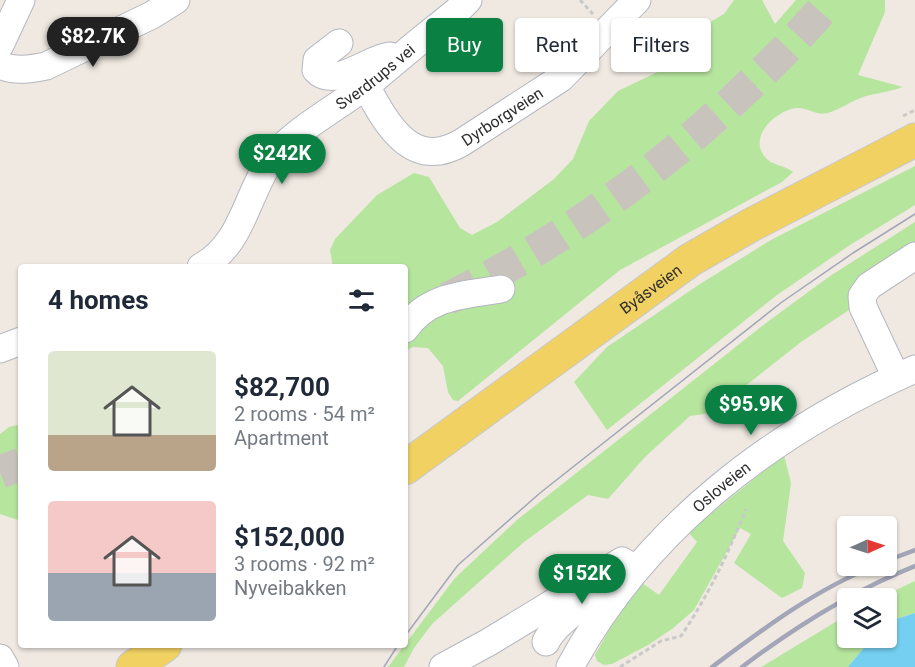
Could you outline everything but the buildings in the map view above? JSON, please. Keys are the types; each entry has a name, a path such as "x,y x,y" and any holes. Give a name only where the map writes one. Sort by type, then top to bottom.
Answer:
{"main road":[{"name":"Byåsveien","path":"408,466 690,260 760,220 915,140"},
{"path":"134,667 161,648"}],"street":[{"path":"0,45 21,0"},
{"path":"0,65 7,68 28,69 46,66 152,15 176,0"},
{"name":"Sverdrups vei","path":"206,264 218,256 236,233 259,182 277,153 310,125 366,86 468,0"},
{"name":"Dyrborgveien","path":"366,86 390,126 410,146 417,150 432,152 447,150 561,78 637,0"},
{"path":"339,43 317,60 316,70 319,74 325,77 341,75 379,58 402,55"},
{"path":"906,373 863,307 862,296 869,286 915,256"},
{"path":"408,326 424,308 435,302 501,289"},
{"path":"0,349 18,341"},
{"name":"Osloveien","path":"570,667 614,598 636,569 680,520 737,473 814,419 906,373"},
{"path":"443,667 489,642 622,561 636,569"},
{"path":"546,642 548,636 558,625 589,602 601,596 609,595 614,598"},
{"path":"0,658 4,667"}],"path":[{"path":"620,667 661,641 681,636 709,591 746,509"}],"green space":[{"path":"734,0 762,0 775,24 796,0 885,0 885,12 858,75 903,87 866,96 828,113 796,108 780,114 766,126 760,141 761,149 768,160 793,172 782,182 620,270 458,401 453,400 448,392 443,366 428,348 413,347 408,350 408,264 332,264 330,250 335,239 377,195 414,173 429,177 460,228 472,235 497,222 554,179 573,159 589,121 618,91 657,72 711,72 711,22 724,14"},
{"path":"915,166 915,205 850,245 777,295 607,430 574,382 607,347 700,284 771,240"},
{"path":"915,222 915,245 855,306 801,342 711,413 690,416 645,457 608,499 588,495 524,542 432,624 414,648 404,667 388,667 402,648 408,648 408,640 455,578 517,520 766,323 830,276"},
{"path":"18,425 18,520 0,514 0,434 9,427"},
{"path":"784,455 791,483 783,541 805,573 802,588 782,598 734,563 751,534 740,528 694,610 648,645 612,664 604,665 597,661 595,655 614,621 642,583 659,595 697,542 688,532"},
{"path":"915,581 915,613 897,619 897,590"},
{"path":"837,621 837,648 864,648 848,667 761,667"}],"water":[{"path":"915,613 915,667 848,667 864,648 897,648 897,619"}],"tunnel":[{"path":"447,299 554,239 605,205 654,168 746,88 831,0"},
{"path":"0,472 18,465"}],"tram line":[{"path":"408,632 458,565 540,493 782,302 915,214"},
{"path":"384,667 396,648"}],"railway":[{"path":"897,557 915,550"},
{"path":"742,667 783,637 847,598 915,566"},
{"path":"712,667 770,624 851,576"}]}
